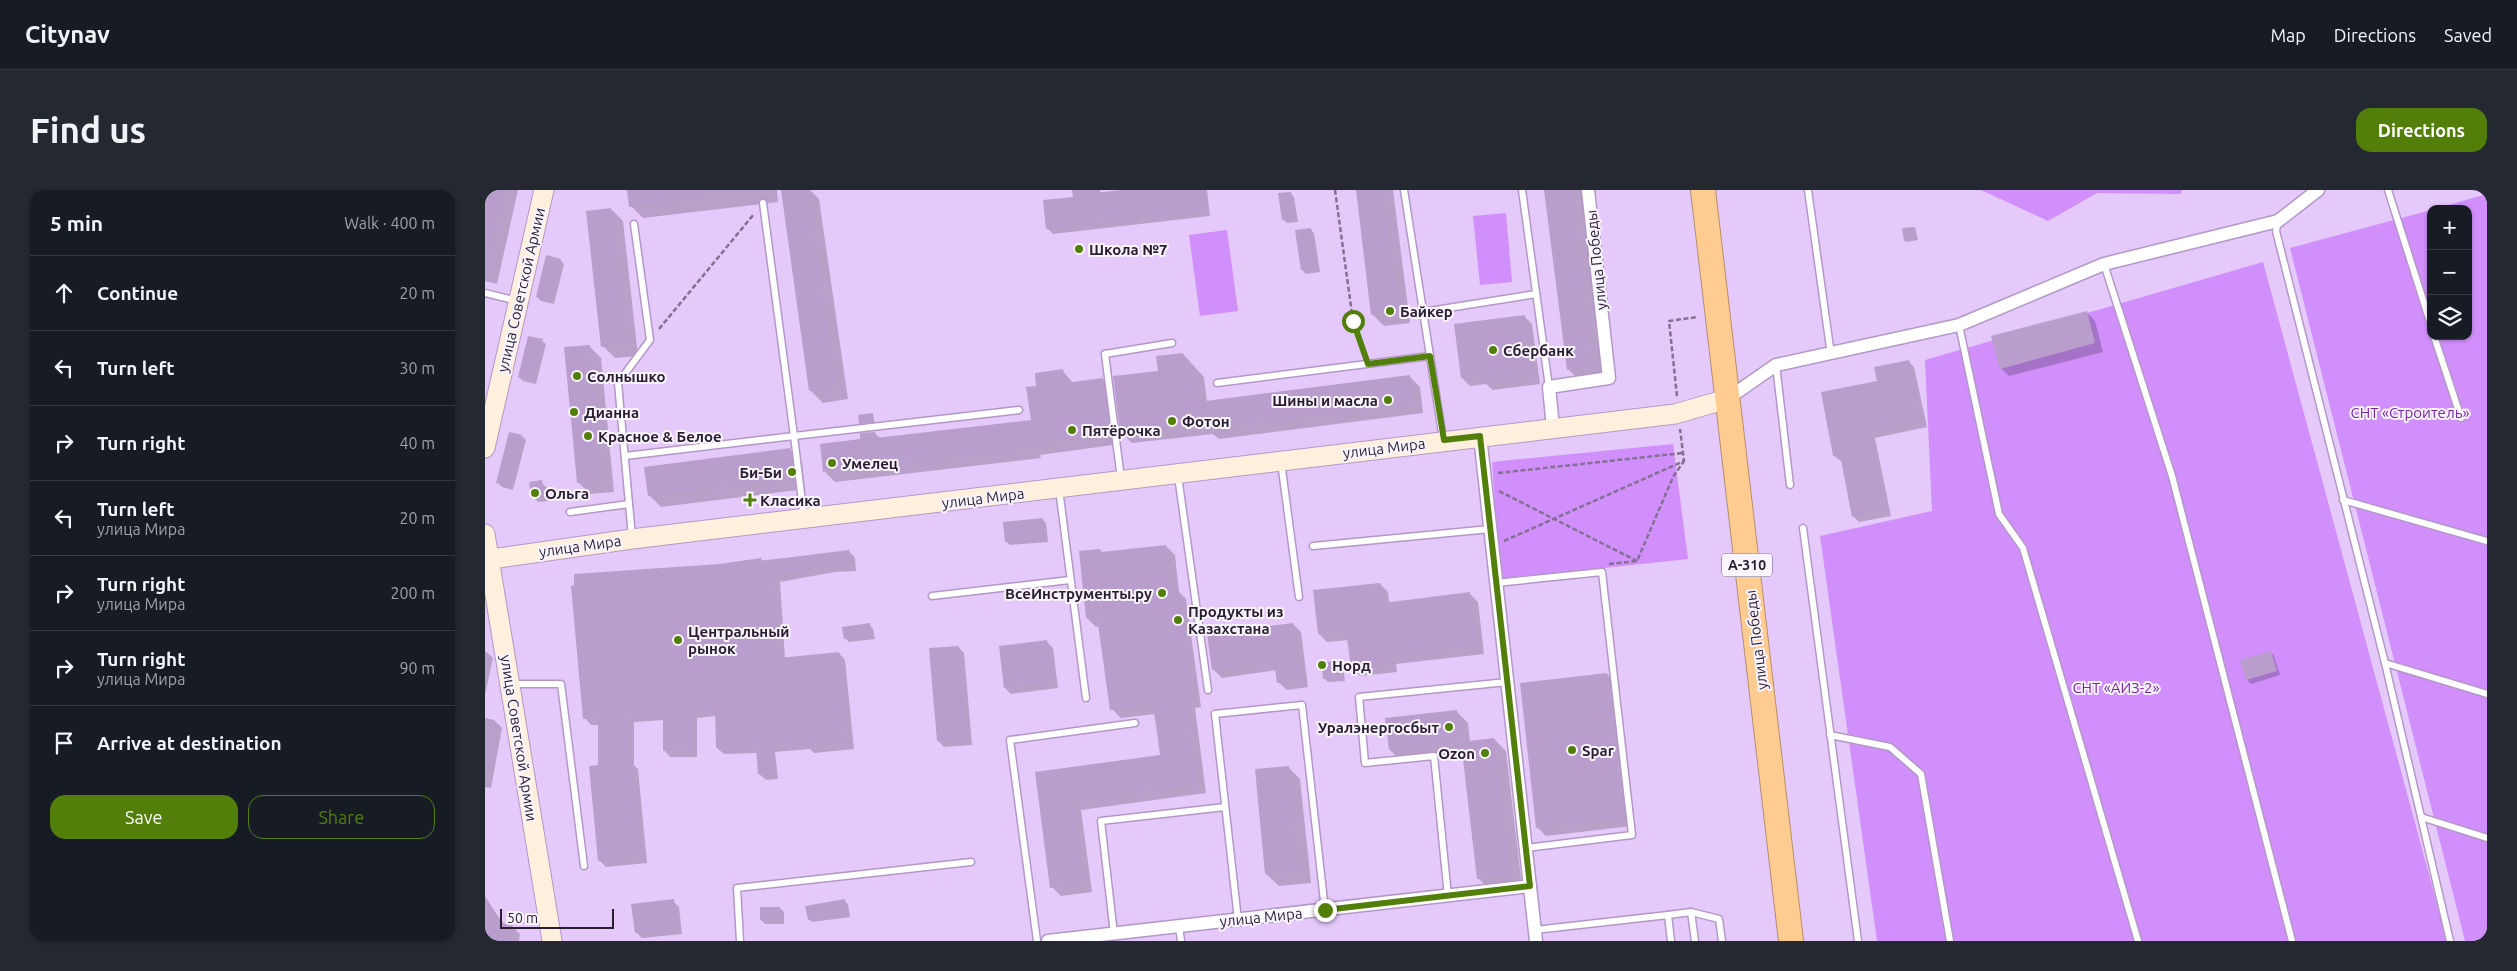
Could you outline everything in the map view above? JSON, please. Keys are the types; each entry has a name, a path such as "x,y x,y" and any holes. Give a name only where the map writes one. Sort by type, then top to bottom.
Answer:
{"highway":[{"name":"улица Победы","path":"1703,190 1791,941"}],"street":[{"name":"улица Советской Армии","path":"485,448 544,190"},
{"name":"улица Победы","path":"1549,387 1609,378 1588,190"},
{"path":"1727,400 1776,365 1831,355 1959,325 2104,264 2278,221 2318,190"},
{"path":"1549,387 1553,428"},
{"name":"улица Мира","path":"488,558 632,539 1121,482 1444,440 1675,414 1727,400"},
{"path":"1480,436 1495,532 1496,584 1536,936"},
{"name":"улица Советской Армии","path":"485,534 552,941"},
{"name":"улица Мира","path":"1048,941 1085,939 1179,926 1530,886"}],"lane":[{"path":"1404,190 1444,440"},
{"path":"1521,190 1549,387"},
{"path":"1809,190 1831,355"},
{"path":"2388,190 2427,312"},
{"path":"763,203 804,519"},
{"path":"2278,221 2276,231 2385,663 2450,941"},
{"path":"632,539 618,383 650,340 634,224"},
{"path":"2104,264 2172,476 2292,941"},
{"path":"485,293 519,301"},
{"path":"1423,312 1536,294"},
{"path":"1959,325 1999,514 2023,548 2138,941"},
{"path":"2436,340 2461,418"},
{"path":"1121,482 1105,354 1172,343"},
{"path":"1217,382 1430,356"},
{"path":"1776,365 1790,485"},
{"path":"625,456 1019,410"},
{"path":"1280,461 1299,597"},
{"path":"1178,474 1207,690"},
{"path":"1059,489 1085,698"},
{"path":"2343,500 2487,541"},
{"path":"570,512 629,504"},
{"path":"1803,528 1858,941"},
{"path":"1313,546 1495,532"},
{"path":"1496,584 1602,572 1632,834 1525,848"},
{"path":"932,596 1070,580"},
{"path":"2385,663 2487,694"},
{"path":"1448,896 1434,756 1365,763 1359,697 1507,682"},
{"path":"511,684 561,684 583,866"},
{"path":"1238,920 1215,714 1302,704 1325,910"},
{"path":"1037,941 1010,740 1135,723"},
{"path":"1830,735 1890,747 1921,774 1950,941"},
{"path":"1114,934 1101,821 1225,807"},
{"path":"2421,816 2487,838"},
{"path":"739,941 737,888 971,862"},
{"path":"1536,936 1691,912 1719,919 1722,941"},
{"path":"1691,912 1695,941"},
{"path":"1668,915 1671,941"},
{"path":"1179,926 1181,941"}],"path":[{"path":"1335,190 1353,321 1368,364"},
{"path":"650,340 763,203"},
{"path":"1494,474 1683,453"},
{"path":"1637,561 1673,477 1684,461"},
{"path":"1496,498 1495,489 1637,561"},
{"path":"1495,532 1500,543"},
{"path":"1608,564 1637,561"}],"green space":[{"path":"1981,190 2182,190 2181,194 2097,193 2048,221"},
{"name":"СНТ «Строитель»","path":"2487,194 2487,941 2465,941 2290,248 2427,211 2427,340 2472,340 2472,205 2448,205"},
{"path":"1506,213 1512,282 1480,285 1473,216"},
{"path":"1227,230 1238,311 1200,316 1189,235"},
{"name":"СНТ «АИЗ-2»","path":"2263,262 2447,941 1877,941 1820,536 1932,511 1925,360"},
{"path":"1673,444 1688,559 1500,579 1492,462"}],"building":[{"path":"485,190 503,190 490,249 485,248"},
{"path":"627,190 703,190 703,198 629,207"},
{"path":"781,190 808,190 837,387 809,391"},
{"path":"1072,190 1096,190 1096,193 1121,190 1203,190 1205,210 1046,229 1043,200 1073,197"},
{"path":"1356,190 1383,190 1399,311 1371,315"},
{"path":"1544,190 1570,190 1593,367 1567,370"},
{"path":"1291,192 1295,218 1282,220 1278,193"},
{"path":"611,208 627,344 601,347 586,211"},
{"path":"1915,227 1917,239 1904,241 1902,228"},
{"path":"1311,228 1317,268 1301,270 1295,230"},
{"path":"546,255 561,259 550,301 536,297"},
{"path":"2087,311 2095,343 2000,369 1991,336"},
{"name":"Сбербанк","path":"1525,315 1532,376 1483,383 1482,376 1461,378 1454,324"},
{"path":"528,336 543,339 532,381 518,377"},
{"path":"590,345 603,481 577,483 564,347"},
{"path":"1183,353 1185,367 1194,366 1198,402 1410,375 1413,403 1207,429 1206,423 1120,433 1113,376 1158,371 1156,356"},
{"path":"1909,360 1922,421 1870,432 1885,510 1852,517 1840,455 1833,456 1821,392 1877,381 1874,367"},
{"path":"1063,369 1065,383 1103,378 1110,434 1031,445 1031,448 823,472 820,444 860,439 860,433 875,432 876,438 1031,420 1026,387 1036,386 1035,373"},
{"path":"873,413 874,422 859,424 858,415"},
{"path":"509,432 522,435 509,486 496,483"},
{"path":"790,448 794,478 648,496 644,467"},
{"path":"542,480 543,495 531,496 529,482"},
{"path":"1043,518 1045,538 1005,542 1003,522"},
{"path":"1166,545 1171,590 1178,589 1192,698 1186,699 1198,784 1073,801 1084,883 1050,888 1035,772 1160,755 1153,704 1110,710 1097,617 1086,618 1079,551 1100,549 1101,552"},
{"name":"Центральный рынок","path":"849,550 850,565 828,566 774,576 779,658 839,652 848,743 807,747 806,743 770,746 772,773 758,774 756,747 716,748 715,710 691,712 691,751 663,751 663,714 628,716 628,762 632,761 642,857 598,861 589,766 598,765 598,719 583,719 571,586 574,585 574,574 720,564 761,558 762,561"},
{"path":"1380,583 1383,603 1470,592 1477,646 1389,656 1390,664 1351,668 1346,631 1318,634 1313,590"},
{"path":"870,623 871,635 844,639 842,627"},
{"path":"1293,623 1301,679 1277,683 1274,662 1212,670 1207,634"},
{"path":"1047,640 1053,682 1004,688 999,646"},
{"path":"959,646 966,739 937,741 929,648"},
{"path":"2271,651 2277,671 2246,680 2240,660"},
{"path":"1340,661 1341,677 1323,679 1321,662"},
{"name":"Spar","path":"1607,673 1624,818 1536,828 1520,683"},
{"path":"1457,710 1460,742 1389,750 1385,718"},
{"path":"1494,738 1510,875 1477,879 1461,742"},
{"path":"1289,766 1299,871 1265,874 1255,769"},
{"path":"485,896 502,923 513,925 509,941 485,941"},
{"path":"674,899 677,928 635,933 631,904"},
{"path":"845,899 847,914 808,920 805,906"},
{"path":"760,907 780,907 780,920 760,920"}],"place":[{"name":"Школа №7","path":"1079,249"},
{"name":"Байкер","path":"1390,311"},
{"name":"Сбербанк","path":"1493,350"},
{"name":"Солнышко","path":"577,376"},
{"name":"Шины и масла","path":"1388,400"},
{"name":"Дианна","path":"574,412"},
{"name":"Фотон","path":"1172,421"},
{"name":"Пятёрочка","path":"1072,430"},
{"name":"Красное & Белое","path":"588,436"},
{"name":"Умелец","path":"832,463"},
{"name":"Би-Би","path":"792,472"},
{"name":"Ольга","path":"535,493"},
{"name":"Класика","path":"750,500"},
{"name":"ВсеИнструменты.ру","path":"1162,593"},
{"name":"Продукты из Казахстана","path":"1178,620"},
{"name":"Центральный рынок","path":"678,640"},
{"name":"Норд","path":"1322,665"},
{"name":"Уралэнергосбыт","path":"1449,727"},
{"name":"Spar","path":"1572,750"},
{"name":"Ozon","path":"1485,753"}],"route":[{"path":"1325,910 1530,886 1480,436 1444,440 1430,356 1368,364 1353,321"}]}
